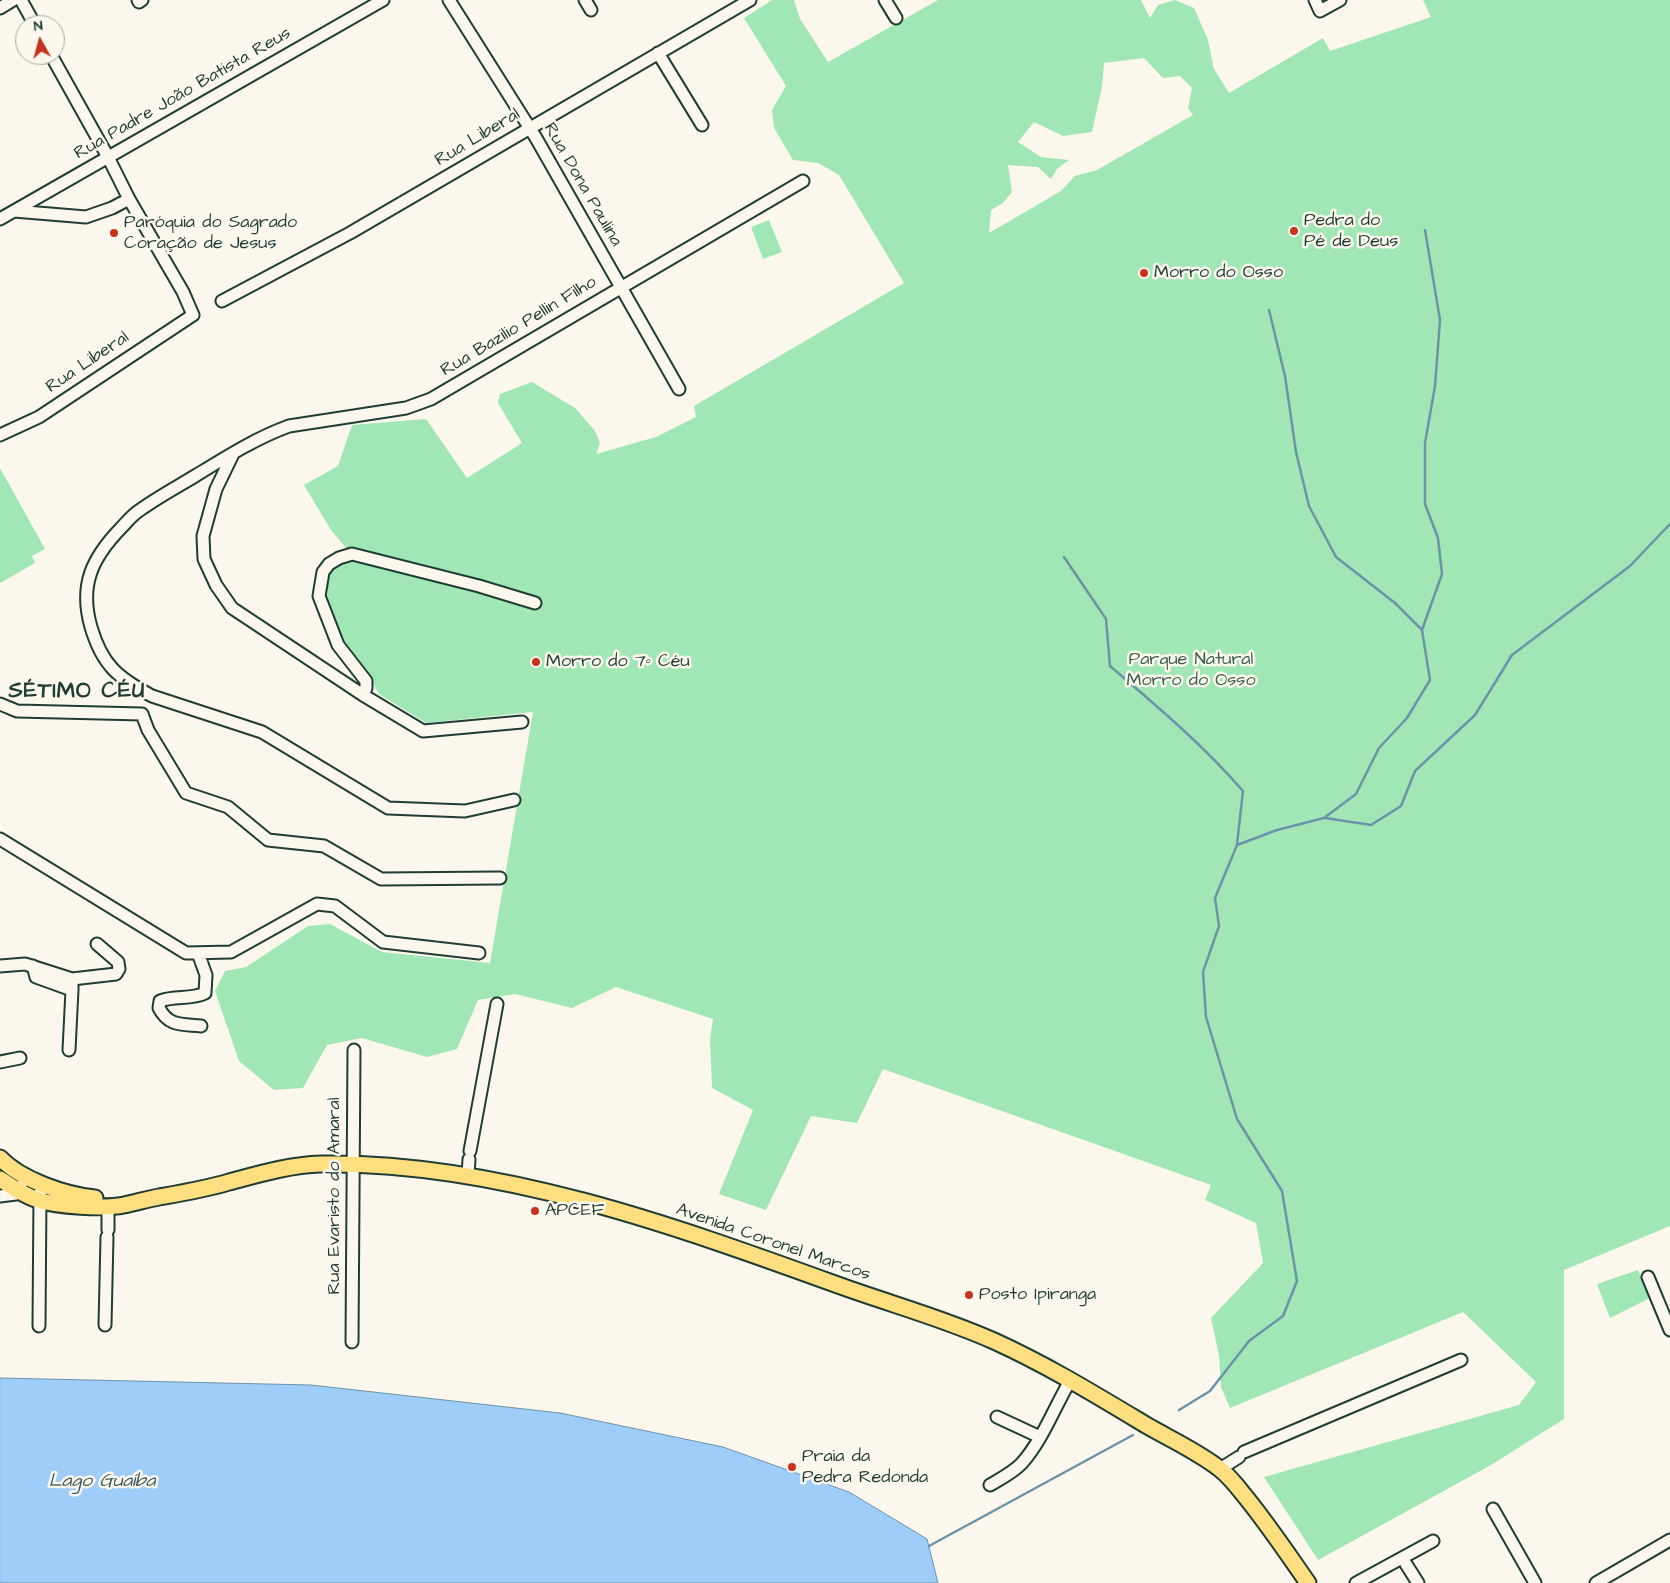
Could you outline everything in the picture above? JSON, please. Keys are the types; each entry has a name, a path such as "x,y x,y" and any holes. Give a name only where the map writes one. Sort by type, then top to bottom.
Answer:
{"main road":[{"name":"Avenida Coronel Marcos","path":"2,1165 18,1192 40,1201 108,1207 210,1188 284,1168 316,1164 353,1164 468,1176 579,1200 744,1251 850,1289 934,1316 994,1341 1048,1367 1186,1447 1220,1469 1232,1480 1258,1512 1308,1583"},
{"name":"Avenida Coronel Marcos","path":"2,1165 68,1193 139,1201"}],"street":[{"path":"0,8 14,0"},
{"path":"21,0 29,15"},
{"path":"138,0 139,2 142,0"},
{"name":"Rua Padre João Batista Reus","path":"0,219 383,0"},
{"name":"Rua Dona Paulina","path":"449,0 529,128 679,389"},
{"name":"Rua Liberal","path":"222,301 350,233 750,0"},
{"path":"885,0 896,18"},
{"path":"1315,0 1320,11 1340,0"},
{"path":"658,53 702,126"},
{"path":"14,211 86,216 112,208 129,199 57,65"},
{"name":"Rua Bazilio Pellin Filho","path":"514,800 465,812 388,808 262,732 152,696 126,680 107,663 95,639 88,616 86,588 96,560 106,544 139,510 234,452 273,432 290,426 406,408 431,400 803,180"},
{"name":"Rua Liberal","path":"0,435 39,417 192,315 183,292 129,199"},
{"path":"234,452 216,488 203,536 204,559 216,585 232,608 363,695 423,731 522,722"},
{"path":"363,695 366,681 338,645 319,596 323,572 329,564 338,558 352,554 479,586 535,603"},
{"path":"152,696 145,704 142,714 148,730 185,792 228,808 268,840 324,846 383,880 500,878"},
{"path":"0,704 17,711 142,714"},
{"path":"0,839 184,952 231,952 316,904 336,906 382,941 479,953"},
{"path":"0,966 16,964 34,966 72,985 116,974 119,969 118,962 97,944"},
{"path":"198,953 206,975 205,993 198,997 171,997 160,1001 159,1008 163,1016 170,1023 202,1026"},
{"path":"68,1050 72,985"},
{"path":"468,1176 469,1155 497,1004"},
{"name":"Rua Evaristo do Amaral","path":"352,1342 354,1050"},
{"path":"0,1062 20,1058"},
{"path":"0,1196 14,1195 18,1192 26,1176"},
{"path":"39,1326 40,1182"},
{"path":"105,1325 108,1207"},
{"path":"1648,1277 1670,1330"},
{"path":"1220,1469 1241,1454 1461,1360"},
{"path":"990,1485 1022,1464 1040,1437 1070,1381"},
{"path":"997,1417 1040,1437"},
{"path":"1493,1509 1534,1583"},
{"path":"1596,1583 1670,1540"},
{"path":"1356,1583 1433,1541"},
{"path":"1406,1564 1415,1582"}],"green space":[{"name":"Parque Natural Morro do Osso","path":"772,0 794,0 800,19 828,62 938,0 1141,0 1150,18 1158,5 1175,0 1194,8 1208,40 1214,69 1229,93 1323,38 1330,51 1431,17 1423,0 1670,0 1670,1226 1564,1270 1564,1419 1491,1465 1318,1560 1264,1477 1519,1405 1536,1382 1463,1312 1230,1408 1221,1387 1219,1355 1211,1318 1263,1263 1256,1223 1205,1200 1211,1185 883,1069 857,1123 811,1116 766,1210 719,1194 753,1110 712,1088 710,1039 713,1019 616,987 572,1008 515,994 478,1000 457,1049 427,1057 362,1038 327,1045 303,1088 274,1090 239,1061 215,991 225,971 246,967 308,926 330,924 382,952 490,963 533,712 426,723 379,694 360,662 342,647 321,593 325,574 351,554 331,530 304,485 338,466 352,425 426,419 467,478 522,443 498,403 500,394 532,382 575,408 595,431 600,443 596,454 656,437 696,417 694,406 904,283 839,175 818,163 793,160 774,128 772,110 786,86 744,18","holes":["1144,58 1163,78 1180,76 1192,88 1188,108 1193,115 1097,170 1075,176 1061,191 989,233 991,210 1003,203 1012,192 1008,165 1038,167 1051,179 1057,169 1069,160 1041,157 1018,142 1034,122 1063,136 1092,132 1102,87 1104,63"]},
{"path":"769,220 782,252 763,259 751,227"},
{"path":"0,468 45,549 32,556 35,563 0,583"},
{"path":"1638,1270 1650,1298 1610,1318 1597,1284"}],"water":[{"name":"Lago Guaíba","path":"0,1378 311,1385 560,1413 723,1447 849,1492 927,1539 938,1583 0,1583"}],"waterway":[{"path":"1422,630 1442,574 1438,538 1425,504 1425,443 1435,386 1440,320 1425,230"},
{"path":"1179,1410 1210,1391 1249,1341 1283,1316 1297,1281 1282,1191 1237,1119 1206,1017 1203,972 1219,926 1215,898 1237,845 1277,830 1324,818 1356,794 1379,748 1407,718 1430,680 1422,630 1395,603 1336,557 1309,506 1296,452 1285,376 1269,310"},
{"path":"1325,818 1371,825 1401,806 1415,771 1475,715 1512,655 1630,566 1670,524"},
{"path":"1064,557 1106,619 1110,666 1196,742 1243,791 1237,844"},
{"path":"929,1546 1133,1435"}],"place":[{"name":"Pedra do Pé de Deus","path":"1294,231"},
{"name":"Paróquia do Sagrado Coração de Jesus","path":"114,233"},
{"name":"Morro do Osso","path":"1144,273"},
{"name":"Morro do 7º Céu","path":"536,662"},
{"name":"APCEF","path":"535,1211"},
{"name":"Posto Ipiranga","path":"969,1295"},
{"name":"Praia da Pedra Redonda","path":"792,1467"}],"district":[{"name":"SÉTIMO CÉU","path":"77,692"}]}
